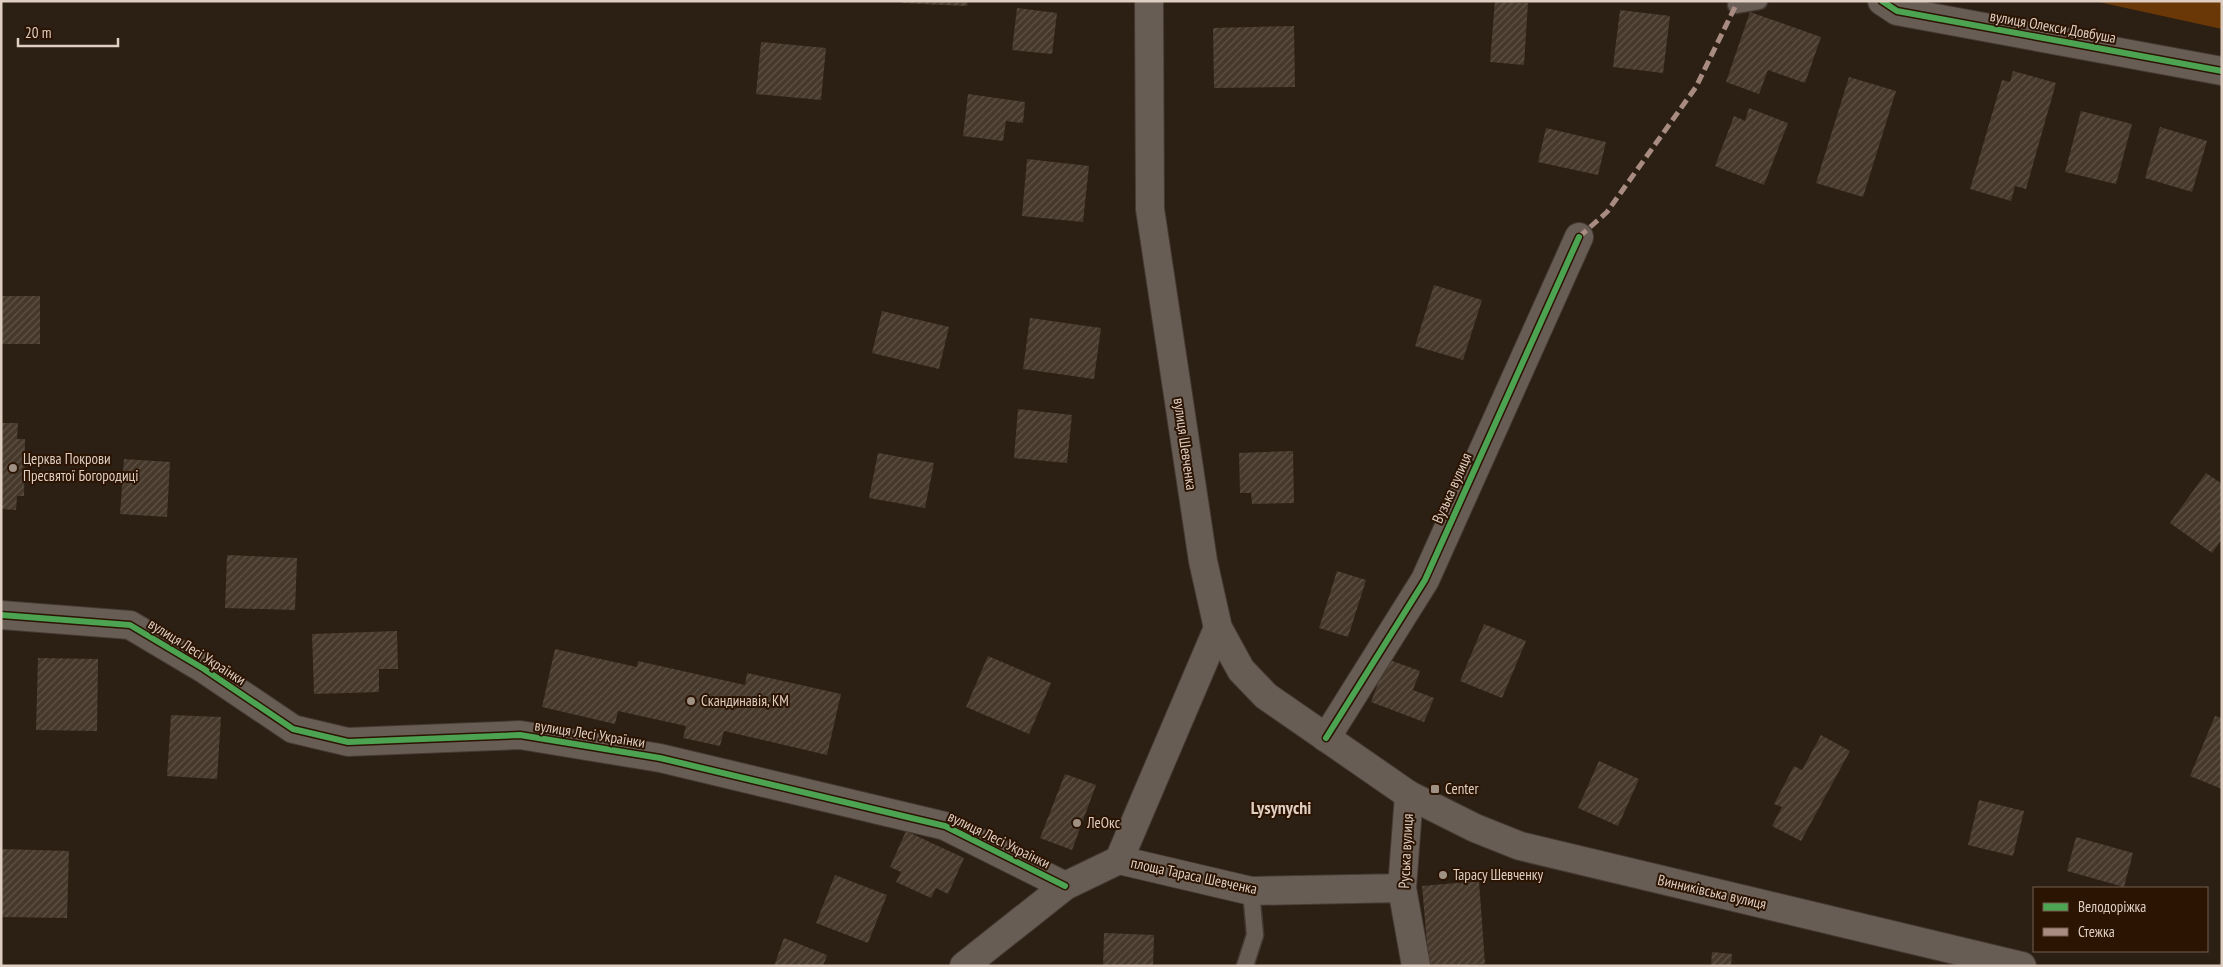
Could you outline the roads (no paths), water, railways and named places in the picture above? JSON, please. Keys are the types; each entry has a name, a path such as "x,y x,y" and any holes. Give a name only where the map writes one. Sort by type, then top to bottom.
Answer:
{"street":[{"name":"вулиця Шевченка","path":"1149,1 1150,209 1203,561 1218,628 1242,670 1266,696 1409,795"},
{"name":"вулиця Олекси Довбуша","path":"1882,1 1897,11 2222,71"},
{"name":"Вузька вулиця","path":"1326,738 1425,580 1579,237"},
{"name":"вулиця Лесі Українки","path":"1,615 130,625 204,669 293,728 348,742 520,735 660,758 945,826 1065,886"},
{"name":"площа Тараса Шевченка","path":"1218,628 1119,860 1251,891 1402,888"},
{"name":"Руська вулиця","path":"1409,795 1402,888 1416,966"},
{"name":"Винниківська вулиця","path":"1409,795 1475,828 1520,846 2022,966"},
{"path":"964,966 1065,886 1119,860"}],"lane":[{"path":"1736,5 1758,1"},
{"path":"1245,966 1255,935 1251,891"}],"place":[{"name":"Церква Покрови Пресвятої Богородиці","path":"13,468"},
{"name":"Скандинавія, КМ","path":"691,701"},
{"name":"Center","path":"1435,789"},
{"name":"ЛеОкс","path":"1077,823"},
{"name":"Тарасу Шевченку","path":"1443,875"}],"district":[{"name":"Lysynychi","path":"1281,808"}]}
